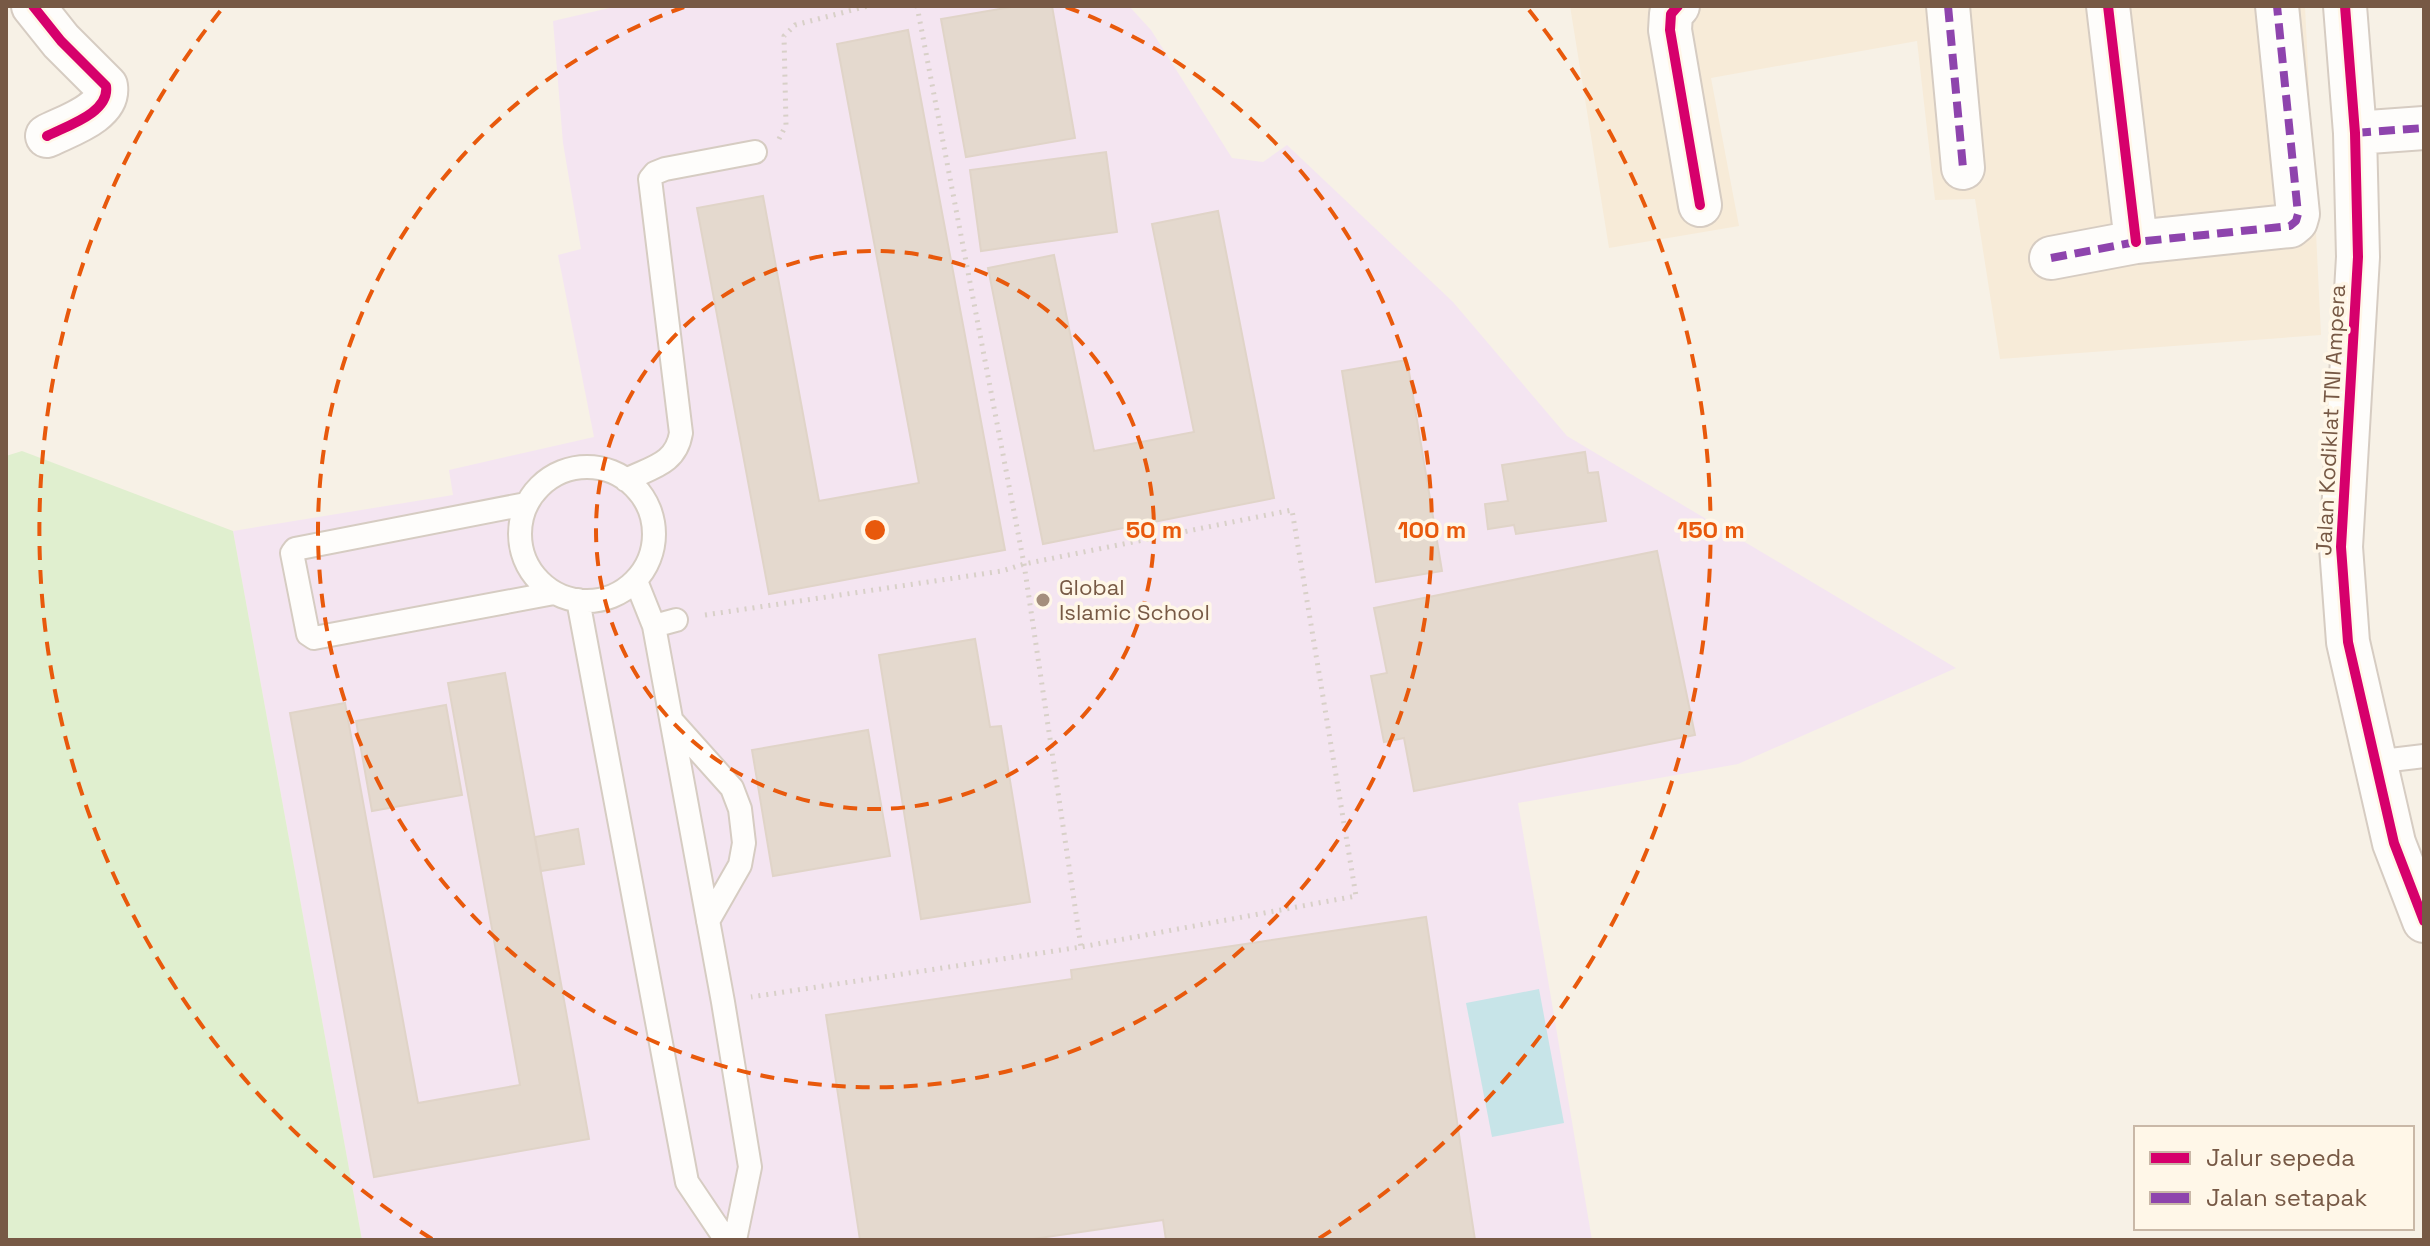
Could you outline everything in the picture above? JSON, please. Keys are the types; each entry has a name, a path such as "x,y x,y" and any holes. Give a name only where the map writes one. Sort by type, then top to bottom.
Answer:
{"street":[{"path":"33,6 61,41 106,86 107,92 94,111 47,136"},
{"path":"1678,6 1671,14 1670,30 1700,205"},
{"path":"1948,6 1963,168"},
{"path":"2108,6 2136,242"},
{"path":"2051,258 2136,242 2290,226 2296,221 2298,214 2277,6"},
{"name":"Jalan Kodiklat TNI Ampera","path":"2345,6 2355,133 2358,257 2341,547 2348,642 2394,843 2424,921"},
{"path":"2355,133 2424,128"}],"lane":[{"path":"626,480 670,459 678,449 681,433 650,179 665,169 755,152"},
{"path":"526,504 295,549 292,553 308,634 314,638 554,593 594,601 617,594 636,581 645,568 654,547 654,532 650,509 642,496 613,472 589,467 552,477 526,504 520,538 526,559 530,570 554,593"},
{"path":"636,581 654,626 750,1167 735,1240"},
{"path":"578,600 687,1182 726,1240"},
{"path":"654,626 676,620"},
{"path":"671,721 732,788 740,809 744,843 740,865 708,921"},
{"path":"2374,762 2424,756"}],"path":[{"path":"755,152 777,142 786,125 784,36 795,25 868,6"},
{"path":"917,6 1024,564 1081,947"},
{"path":"676,620 1002,571 1292,510 1356,896 1081,947 723,1002"}],"shaded area":[{"name":"Global Islamic School","path":"618,6 1129,6 1151,30 1232,158 1263,162 1287,145 1453,302 1567,436 1956,668 1738,764 1518,803 1592,1240 362,1240 233,531 453,495 449,470 594,437 558,255 581,249 563,143 553,21"},
{"path":"1570,6 2305,6 2321,335 2000,359 1975,199 1935,200 1917,41 1711,78 1739,226 1609,248"}],"green space":[{"path":"22,451 233,531 362,1240 6,1240 6,456"}],"water":[{"path":"1539,989 1564,1123 1492,1137 1466,1003"}],"building":[{"path":"1017,6 1052,6 1075,138 966,157 941,19"},
{"path":"908,30 1005,550 769,594 697,208 763,196 819,501 919,483 837,44"},
{"path":"1106,152 1117,232 981,251 970,170"},
{"path":"1218,211 1274,498 1043,544 988,268 1054,255 1094,451 1194,432 1152,224"},
{"path":"1407,360 1442,571 1376,582 1342,371"},
{"path":"1585,452 1588,473 1598,472 1606,521 1516,534 1514,525 1488,529 1485,504 1508,501 1502,465"},
{"path":"1657,551 1695,735 1414,791 1404,738 1384,742 1371,676 1387,673 1374,608"},
{"path":"975,639 990,727 1001,726 1030,902 921,919 879,655"},
{"path":"505,673 589,1139 374,1177 290,713 345,703 418,1103 520,1085 448,683"},
{"path":"446,705 462,795 372,811 356,721"},
{"path":"868,730 890,856 773,876 752,750"},
{"path":"578,829 584,864 541,871 535,837"},
{"path":"1426,917 1475,1240 1166,1240 1163,1220 1026,1240 860,1240 826,1015 1072,979 1071,970"}],"marked path":[{"path":"1948,6 1963,168"},
{"path":"2051,258 2136,242 2290,226 2296,221 2298,214 2277,6"},
{"path":"2355,133 2424,128"}],"cycle path":[{"path":"33,6 61,41 106,86 101,104 94,111 47,136"},
{"path":"1678,6 1671,14 1670,30 1700,205"},
{"path":"2108,6 2136,242"},
{"path":"2345,6 2355,133 2358,257 2341,547 2348,642 2394,843 2424,921"}],"place":[{"name":"Global Islamic School","path":"1043,600"}]}
